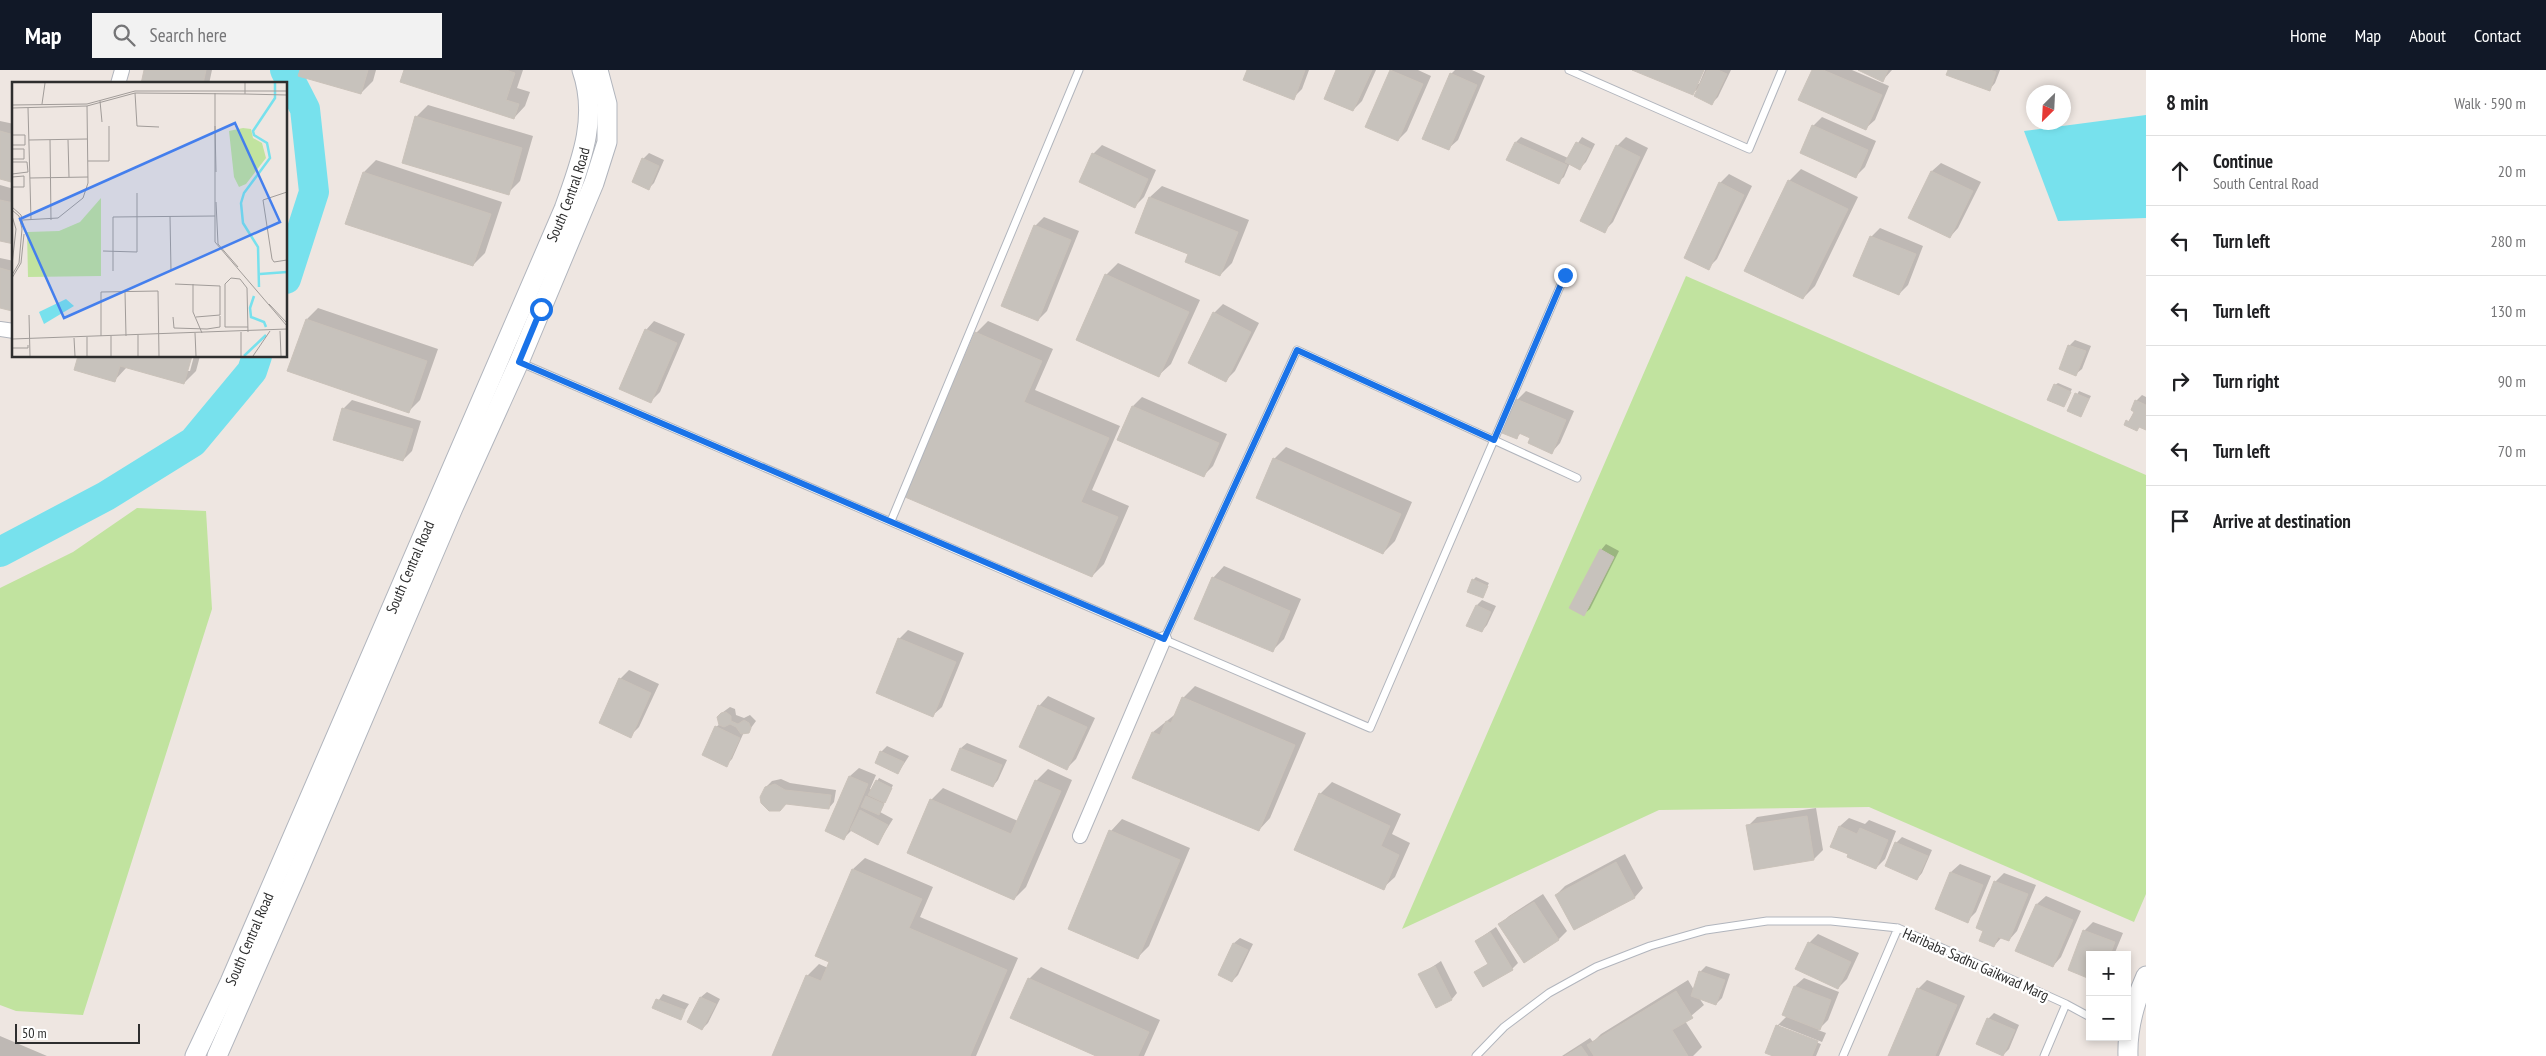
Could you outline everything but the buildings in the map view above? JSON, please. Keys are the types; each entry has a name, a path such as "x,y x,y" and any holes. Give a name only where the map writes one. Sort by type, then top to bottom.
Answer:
{"street":[{"name":"South Central Road","path":"217,1056 453,508 511,358 585,152 590,113 582,70"},
{"name":"South Central Road","path":"195,1056 511,358 594,183 607,142 607,104 598,70"},
{"path":"1080,836 1164,639"},
{"path":"2127,1044 2137,997 2146,976"}],"lane":[{"path":"891,521 1079,70"},
{"path":"1569,70 1749,149 1782,70"},
{"path":"511,358 1370,728 1565,275"},
{"path":"1164,639 1297,350 1577,478"},
{"name":"Haribaba Sadhu Gaikwad Marg","path":"1476,1056 1504,1027 1549,993 1596,968 1650,946 1706,930 1768,921 1831,921 1898,928 2086,1015"},
{"path":"1843,1056 1898,928"},
{"path":"2044,1056 2066,1004"}],"green space":[{"path":"1686,276 2146,475 2146,894 2134,922 1869,807 1659,810 1402,929"},
{"path":"137,508 206,511 212,609 83,1015 16,1011 0,1005 0,588 73,552"}],"water":[{"path":"2146,115 2146,218 2058,221 2024,131 2071,130 2071,125"}],"waterway":[{"path":"285,70 305,109 314,192 288,273"},
{"path":"0,552 106,496 193,442 252,371 256,358"}],"route":[{"path":"541,309 519,362 1164,639 1297,350 1494,440 1565,275"}]}
